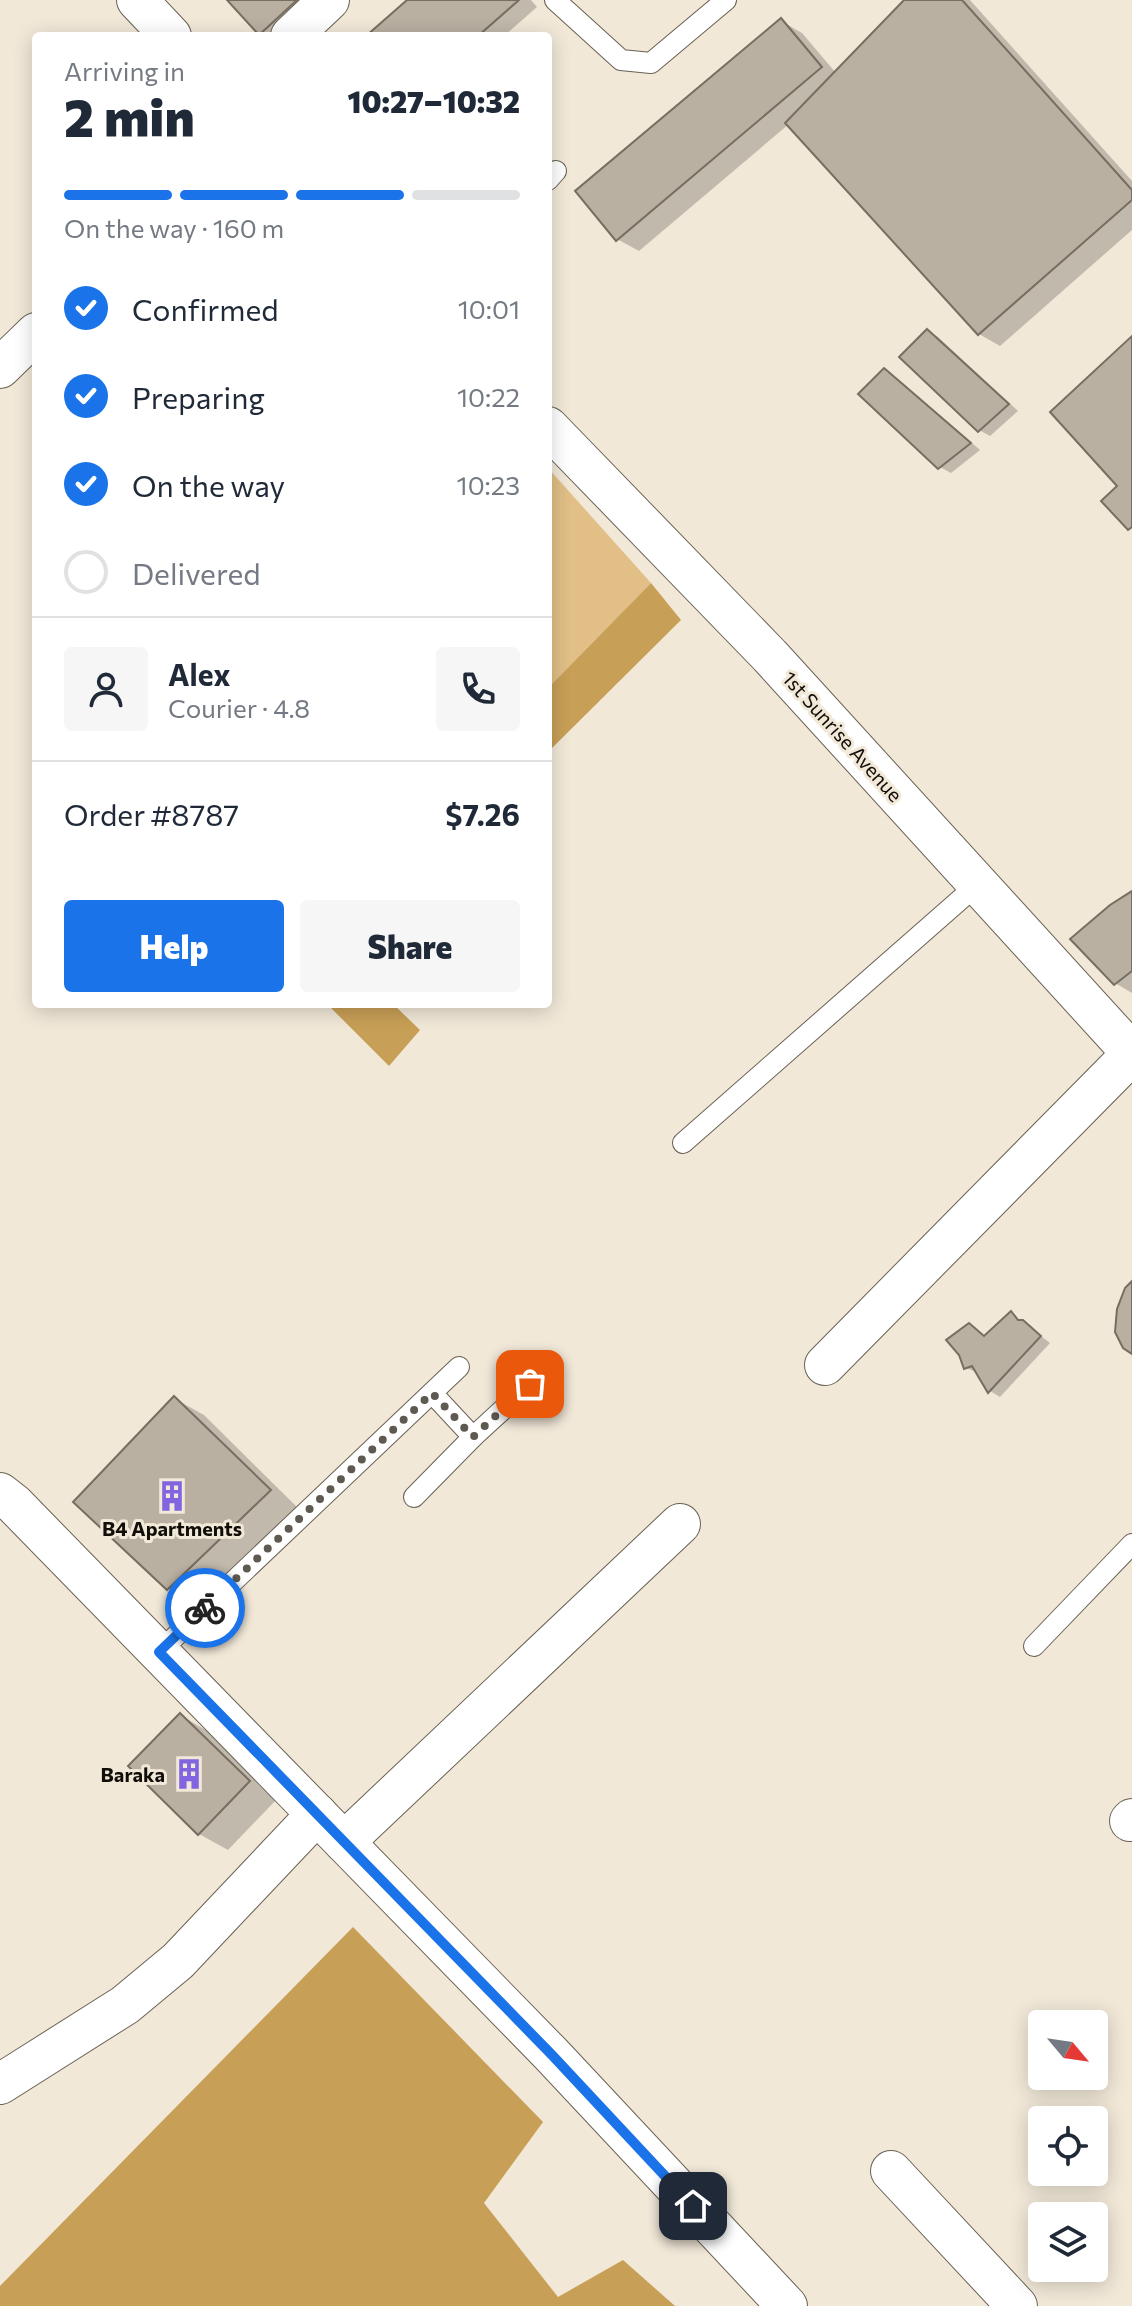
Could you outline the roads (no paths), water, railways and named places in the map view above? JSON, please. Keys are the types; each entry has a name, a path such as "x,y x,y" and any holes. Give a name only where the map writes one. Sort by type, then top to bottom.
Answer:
{"street":[{"path":"137,0 167,32"},
{"path":"295,32 329,0"},
{"path":"0,368 32,337"},
{"name":"1st Sunrise Avenue","path":"552,431 770,656 1132,1053"},
{"path":"825,1365 1132,1053"},
{"path":"0,1493 552,2055 787,2306"},
{"path":"344,1842 680,1524"},
{"path":"0,2084 125,2005 178,1961 317,1814"},
{"path":"891,2171 1017,2306"}],"lane":[{"path":"555,0 621,60 651,63 726,0"},
{"path":"683,1143 978,884"},
{"path":"159,1652 459,1367"},
{"path":"414,1497 549,1367"},
{"path":"432,1393 473,1437"},
{"path":"1034,1646 1132,1544"}],"place":[{"name":"B4 Apartments","path":"172,1496"},
{"name":"Baraka","path":"189,1774"}]}
